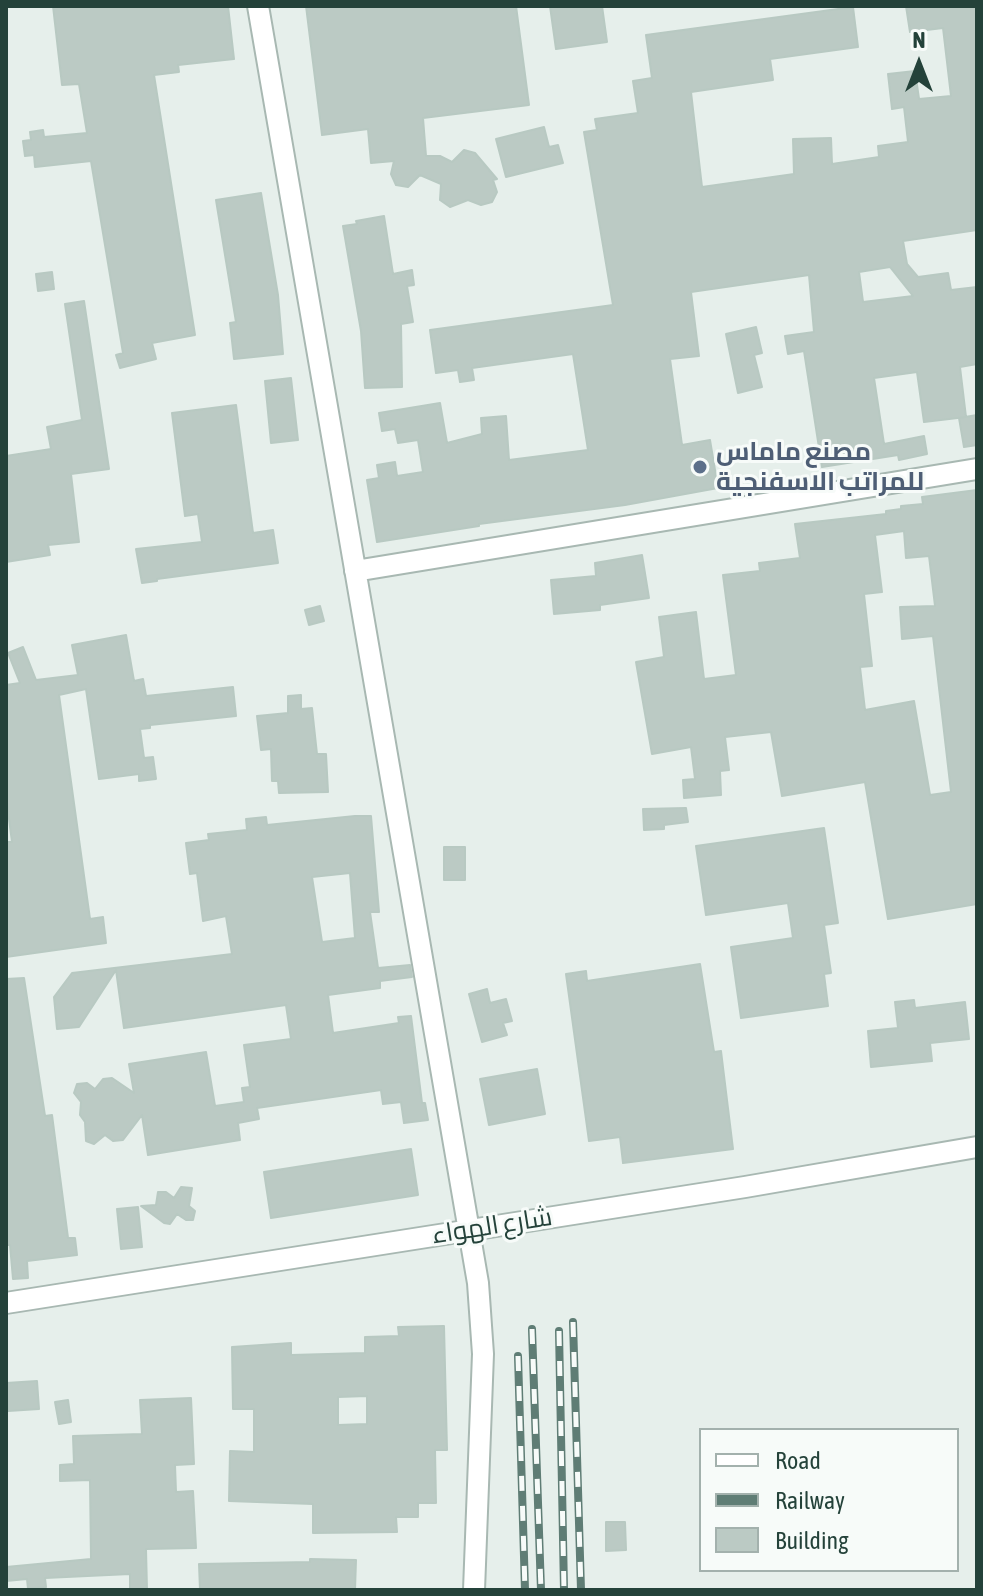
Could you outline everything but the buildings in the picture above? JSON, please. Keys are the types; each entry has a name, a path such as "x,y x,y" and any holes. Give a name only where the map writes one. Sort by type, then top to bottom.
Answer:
{"street":[{"path":"258,6 478,1283 483,1354 474,1590"},
{"path":"355,571 977,469"},
{"name":"شارع الهواء","path":"6,1303 467,1223 745,1187 977,1147"}],"railway":[{"path":"573,1322 581,1590"},
{"path":"532,1329 541,1590"},
{"path":"559,1331 564,1590"},
{"path":"518,1356 525,1590"}],"place":[{"name":"مصنع ماماس للمراتب الاسفنجية","path":"700,467"}]}
